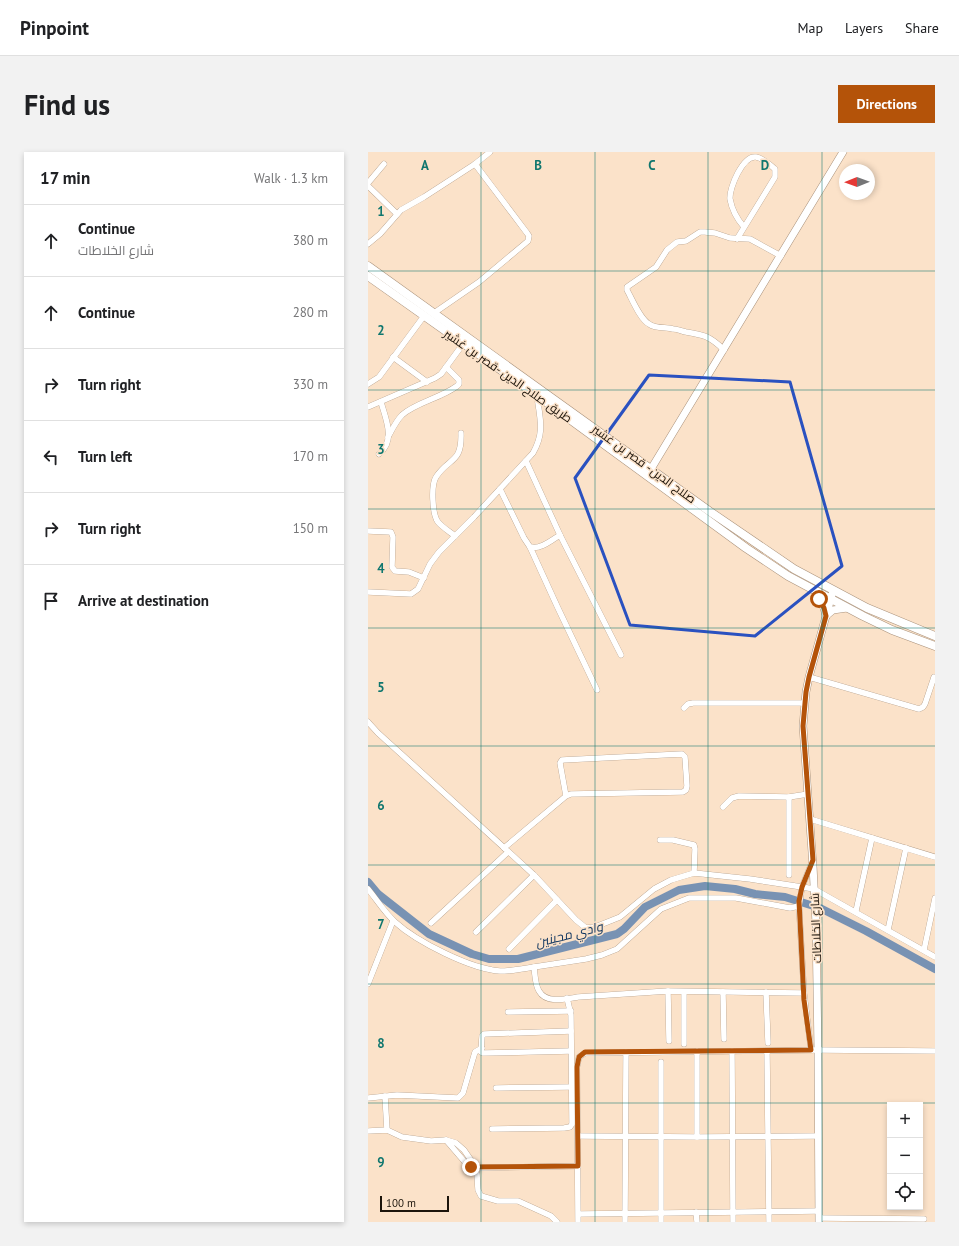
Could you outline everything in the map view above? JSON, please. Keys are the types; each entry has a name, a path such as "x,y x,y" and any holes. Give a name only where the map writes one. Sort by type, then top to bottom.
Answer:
{"highway":[{"name":"صلاح الدين - قصر بن غشير","path":"368,266 709,511 794,570 866,608 935,636"},
{"name":"طريق صلاح الدين -قصر بن غشير","path":"368,276 537,396 746,548 788,576 847,608 892,630 935,646"},
{"path":"788,576 794,570"}],"main road":[{"path":"652,469 843,152"},
{"path":"815,590 824,608 826,616 833,610 847,608"},
{"name":"شارع الخلاطات","path":"819,1217 818,1136 814,1050 816,924 803,726 809,677 833,591"}],"street":[{"path":"368,244 380,234 401,210 475,164 490,152"},
{"path":"737,239 775,177 775,169 764,160 756,157 748,159 742,167 732,185 730,193 734,213 744,227"},
{"path":"368,183 384,164"},
{"path":"434,313 479,282 528,241 529,236 527,233 475,164"},
{"path":"368,186 397,214"},
{"path":"724,350 716,342 701,334 662,328 648,324 627,290 627,287 656,267 667,250 677,242 686,241 700,232 754,241 781,256"},
{"path":"368,384 379,377 424,316"},
{"path":"368,407 427,382 441,374 463,344"},
{"path":"393,357 427,382"},
{"path":"388,437 403,414 412,408 442,396 459,384 458,380 446,367"},
{"path":"368,592 411,594 416,592 430,564 435,558 526,461 536,448 542,428 537,396"},
{"path":"379,454 388,444 388,424 381,402"},
{"path":"455,536 437,521 433,488 435,478 459,453 461,448 461,433"},
{"path":"526,461 560,535 621,655"},
{"path":"500,489 530,547 597,690"},
{"path":"368,531 391,532 393,537 392,567 395,570 409,572 424,578"},
{"path":"530,547 533,548 545,544 560,535"},
{"path":"809,677 919,709 925,704 934,677"},
{"path":"684,708 688,704 693,703 805,703"},
{"path":"368,722 388,743 534,875 582,927 589,928 620,917 654,890 671,880 694,873 750,879 814,889 856,911 935,957"},
{"path":"431,923 506,850 566,796 580,793 683,792 686,790 687,786 685,757 682,754 562,760 560,763 566,796"},
{"path":"723,807 732,798 739,796 789,797 808,794"},
{"path":"789,797 789,875"},
{"path":"810,819 935,857"},
{"path":"856,911 872,838"},
{"path":"660,840 673,840 694,845 694,873"},
{"path":"888,930 906,848"},
{"path":"813,860 802,887 799,906 804,993 814,1050"},
{"path":"476,932 534,875"},
{"path":"368,889 393,921 414,937 449,955 476,966 498,971 509,971 602,955 617,949 661,909 689,898 736,898 790,908 799,906"},
{"path":"924,950 935,898"},
{"path":"509,949 557,900"},
{"path":"368,984 393,921"},
{"path":"534,967 537,986 542,995 550,998 668,992 804,993"},
{"path":"668,992 669,1041"},
{"path":"684,992 684,1044"},
{"path":"722,992 724,1039"},
{"path":"766,992 768,1043"},
{"path":"492,1129 570,1127 572,1122 571,1011 567,998"},
{"path":"508,1012 571,1011"},
{"path":"571,1031 484,1034 482,1036 481,1052 571,1051"},
{"path":"368,1098 403,1095 456,1098 461,1096 475,1052 482,1048"},
{"path":"578,1222 577,1067 579,1057 585,1052 814,1050 935,1051"},
{"path":"697,1051 697,1137"},
{"path":"732,1051 733,1222"},
{"path":"767,1051 769,1222"},
{"path":"625,1222 626,1052"},
{"path":"661,1222 662,1062"},
{"path":"496,1088 571,1086"},
{"path":"385,1096 387,1130"},
{"path":"368,1131 387,1130 402,1137 431,1141 446,1140 461,1146 475,1168 478,1190 482,1196 498,1201 518,1201 551,1216 557,1222"},
{"path":"578,1136 818,1136"},
{"path":"475,1168 578,1166"},
{"path":"579,1214 769,1211 819,1217 924,1219"},
{"path":"696,1212 696,1222"}],"highlighted area":[{"path":"649,375 790,382 842,566 755,636 630,625 575,478"}],"waterway":[{"name":"وادي مجينين","path":"368,882 378,894 429,934 472,954 489,959 518,959 617,934 624,929 645,907 679,890 705,886 785,897 820,908 866,931 935,969"}],"route":[{"path":"471,1167 578,1166 577,1067 579,1057 585,1052 811,1050 804,1000 799,901 802,887 813,860 803,726 809,677 826,616 819,599"}]}
